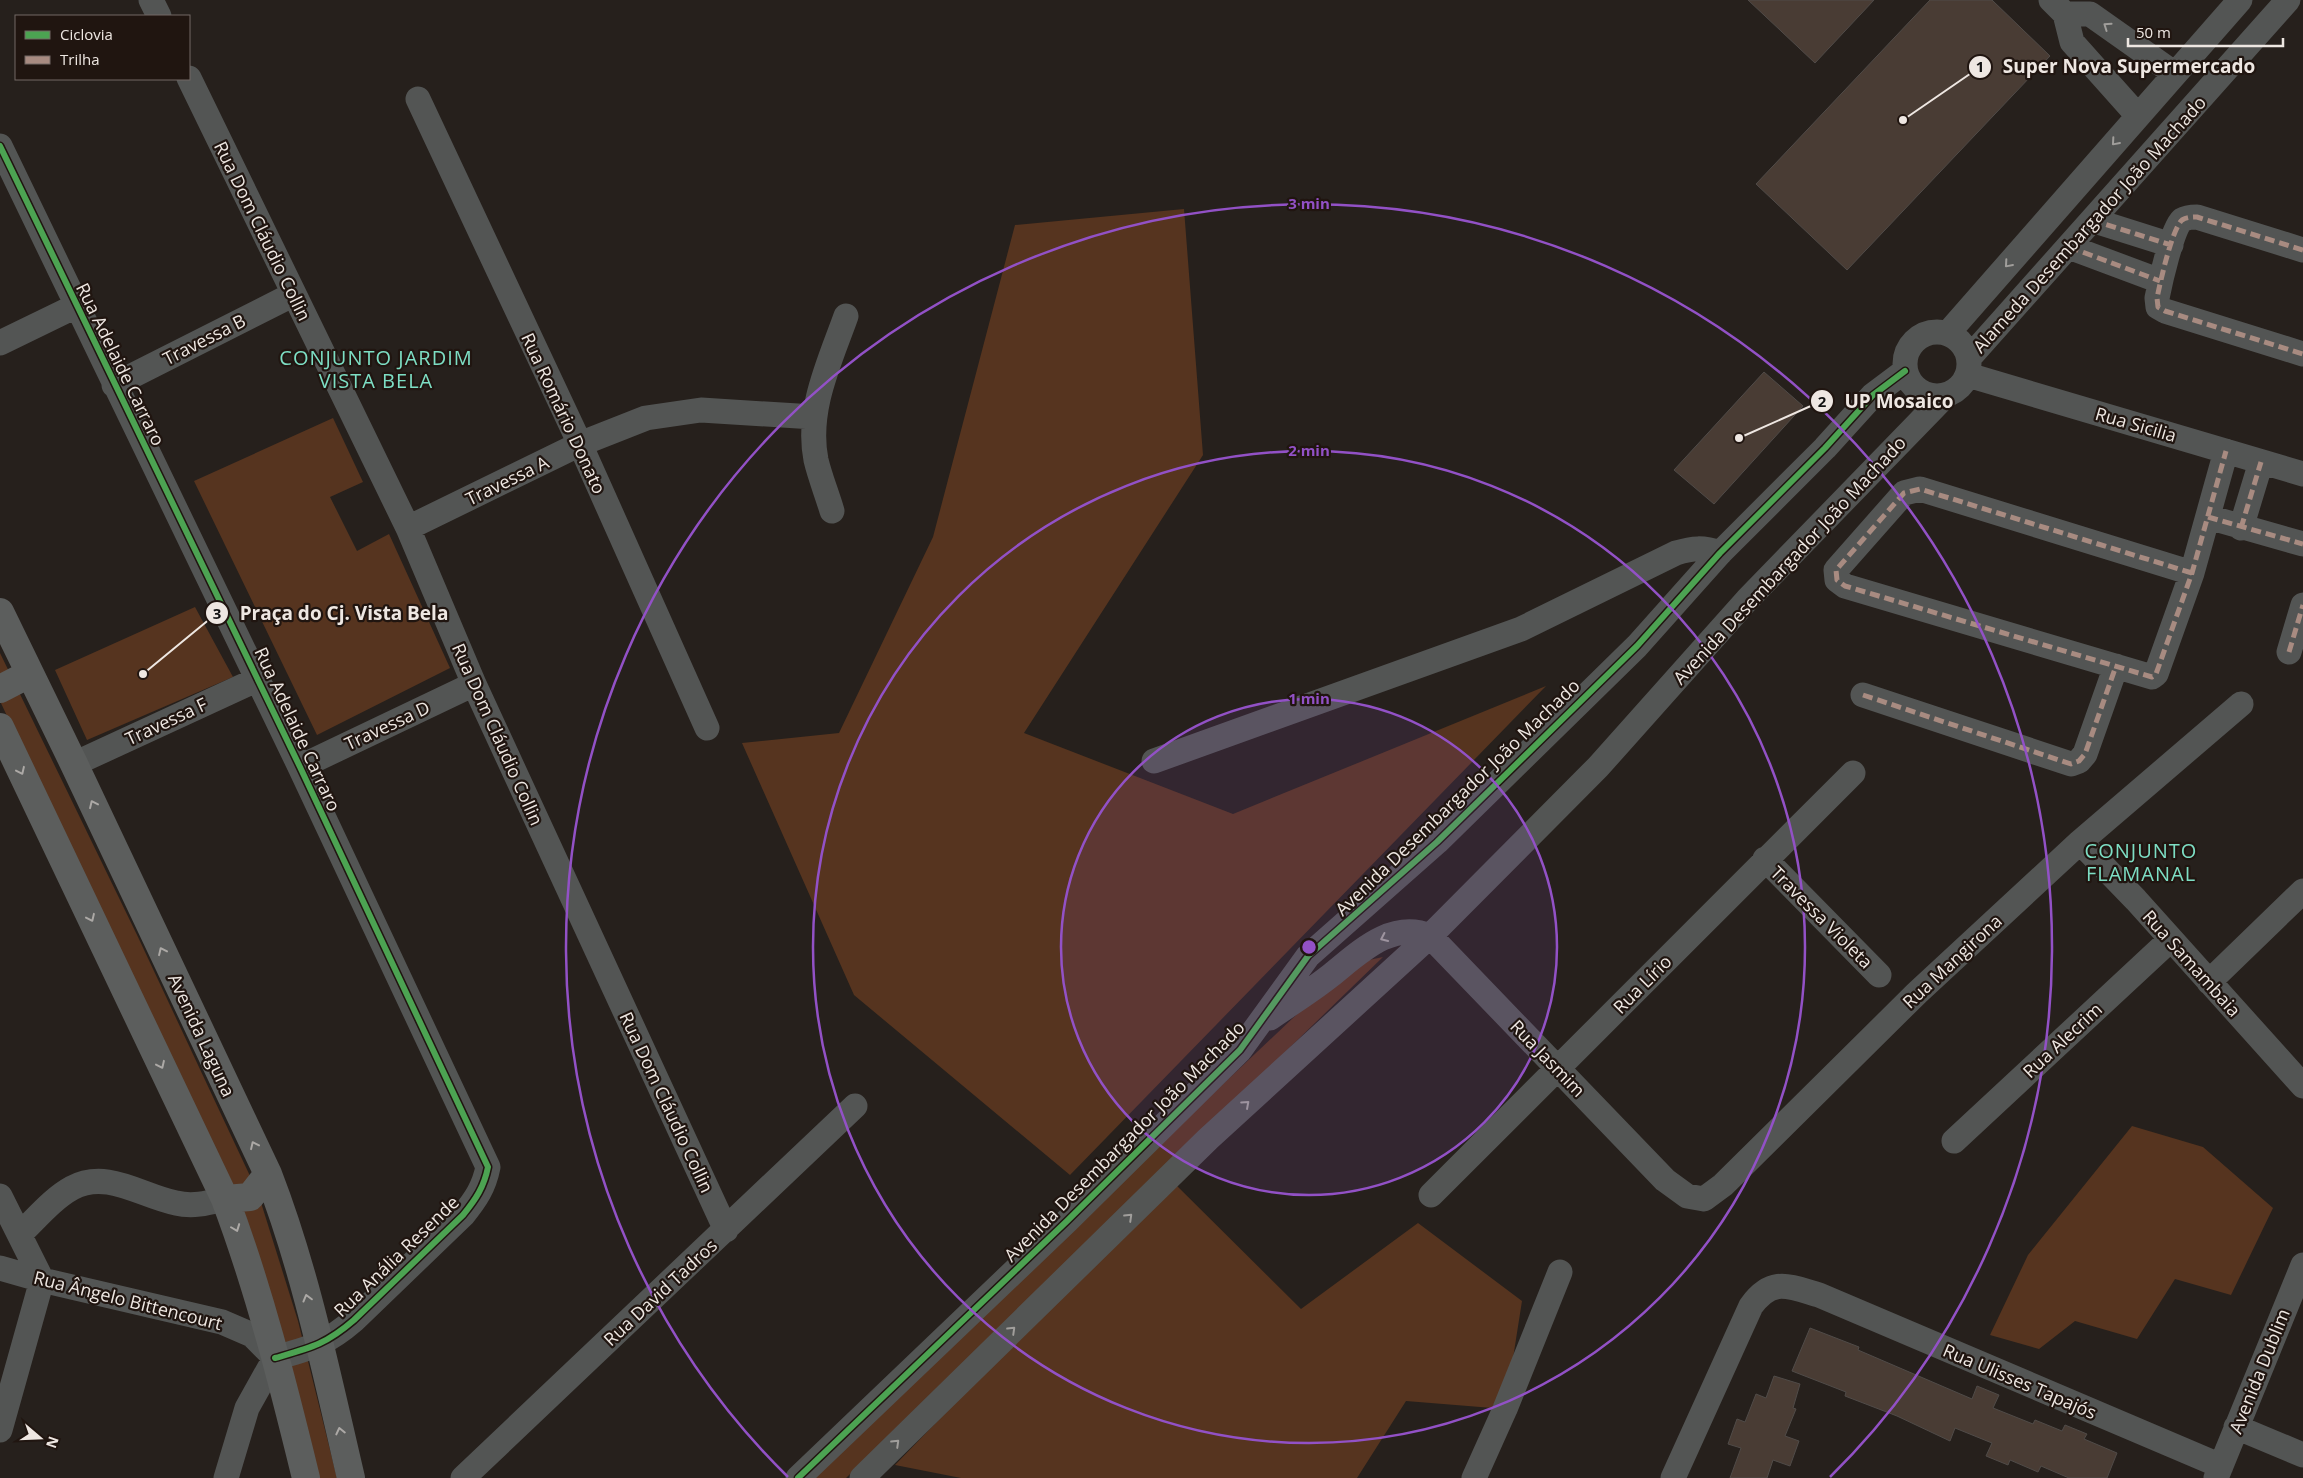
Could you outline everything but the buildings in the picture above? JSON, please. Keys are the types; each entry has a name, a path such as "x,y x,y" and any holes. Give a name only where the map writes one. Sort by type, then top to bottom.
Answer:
{"main road":[{"name":"Avenida Laguna","path":"0,612 268,1174 286,1221 320,1345 351,1478"},
{"path":"0,689 29,674"},
{"path":"0,727 225,1199 242,1245 306,1478"},
{"path":"225,1199 250,1197 268,1174"}],"street":[{"path":"151,0 158,15"},
{"name":"Alameda Desembargador João Machado","path":"1948,333 2240,0"},
{"name":"Alameda Desembargador João Machado","path":"1969,367 2068,247 2288,0"},
{"path":"2058,7 2090,14 2175,74"},
{"path":"2058,7 2072,42 2138,116"},
{"name":"Rua Dom Cláudio Collin","path":"190,80 408,528 474,684 726,1230"},
{"name":"Rua Romário Donato","path":"418,99 580,444 707,728"},
{"name":"Rua Adelaide Carraro","path":"0,146 300,767 473,1138"},
{"path":"2303,250 2197,217 2189,217 2181,221 2171,245 2157,298 2158,307 2165,311 2303,354"},
{"path":"2092,220 2171,245"},
{"path":"2068,247 2160,281"},
{"name":"Travessa B","path":"114,384 294,294"},
{"path":"0,343 76,306"},
{"path":"832,511 816,459 814,418 825,374 846,316"},
{"path":"1931,332 1948,333 1962,343 1969,367 1959,389 1944,396 1927,396 1913,386 1905,371 1906,354 1916,340 1931,332"},
{"name":"Rua Sicilia","path":"1969,367 2226,451 2303,474"},
{"name":"Avenida Desembargador João Machado","path":"798,1478 1067,1221 1240,1050 1260,1025 1308,956 1438,842 1637,646 1720,553 1824,448 1873,395 1905,371"},
{"name":"Avenida Desembargador João Machado","path":"862,1478 1208,1139 1430,936 1598,767 1747,600 1944,396"},
{"name":"Travessa A","path":"408,528 580,444 646,418 701,410 814,418"},
{"path":"2192,573 1920,489 1904,493 1836,570 1837,580 1845,586 2152,677 2156,674 2192,573 2226,451"},
{"path":"2241,528 2261,462"},
{"path":"2208,517 2241,528 2303,544"},
{"path":"1154,761 1521,629 1676,553 1693,548 1707,549 1720,553"},
{"path":"2289,652 2303,605"},
{"path":"1863,695 2071,764 2079,762 2085,754 2116,666"},
{"name":"Travessa F","path":"74,764 258,679"},
{"name":"Travessa D","path":"300,767 474,684"},
{"name":"Rua Mangirona","path":"1665,1180 1682,1194 1704,1199 1723,1185 1917,993 2080,842 2241,704"},
{"name":"Rua Lírio","path":"1431,1195 1853,773"},
{"name":"Rua Samambaia","path":"2080,842 2136,900 2303,1086"},
{"name":"Travessa Violeta","path":"1765,860 1879,975"},
{"path":"2209,982 2303,891"},
{"path":"1260,1025 1354,956 1385,936 1414,930 1430,936"},
{"name":"Rua Jasmim","path":"1430,936 1665,1180"},
{"name":"Rua Alecrim","path":"1954,1141 2170,940"},
{"name":"Rua David Tadros","path":"463,1478 855,1106"},
{"name":"Rua Anália Resende","path":"274,1358 320,1345 339,1333 463,1214 478,1196 485,1181 488,1167 473,1138"},
{"path":"20,1234 58,1198 73,1188 90,1182 105,1181 123,1184 176,1203 202,1205 225,1199"},
{"path":"0,1196 42,1280 0,1430"},
{"name":"Avenida Dublim","path":"2218,1472 2303,1265"},
{"name":"Rua Ângelo Bittencourt","path":"0,1268 42,1280 222,1322 252,1335 274,1358"},
{"path":"1474,1478 1506,1409 1560,1272"},
{"name":"Rua Ulisses Tapajós","path":"1681,1475 1751,1306 1760,1294 1774,1286 1782,1286 1819,1295 2218,1472"},
{"path":"226,1478 246,1408 274,1358"},
{"path":"2236,1427 2303,1455"}],"shaded area":[{"path":"1184,209 1203,455 1024,733 1233,814 1546,686 1070,1175 854,995 742,743 839,733 933,537 1015,225"},
{"path":"333,418 363,482 330,497 357,551 389,534 450,668 317,735 194,481"},
{"path":"195,607 233,677 87,740 55,670"},
{"path":"0,653 138,937 258,1193 298,1321 337,1478 318,1478 213,1156 0,701"},
{"path":"1383,957 846,1478 807,1478 1350,964"},
{"path":"2132,1126 2203,1147 2273,1208 2231,1295 2175,1279 2137,1339 2075,1321 2039,1349 1990,1335 2028,1255"},
{"path":"1171,1180 1301,1309 1418,1223 1522,1301 1505,1409 1406,1401 1357,1478 961,1478 895,1465"}],"marked path":[{"path":"2303,250 2197,217 2186,218 2178,225 2174,234 2157,298 2158,307 2165,311 2303,354"},
{"path":"2092,220 2171,245"},
{"path":"2069,247 2160,281"},
{"path":"2192,573 1920,489 1904,493 1836,570 1837,580 1845,586 2152,677 2156,674 2192,573 2226,451"},
{"path":"2241,528 2261,462"},
{"path":"2208,517 2303,544"},
{"path":"2289,652 2303,605"},
{"path":"1863,695 2071,764 2079,761 2085,754 2116,666"}],"cycle path":[{"path":"0,146 300,767 488,1167 479,1192 463,1215 354,1320 317,1345 275,1358"},
{"path":"798,1478 1067,1221 1240,1050 1308,956 1437,842 1637,646 1720,553 1825,448 1873,395 1905,371"}],"place":[{"name":"Super Nova Supermercado","path":"1903,120"},
{"name":"UP Mosaico","path":"1739,438"},
{"name":"Praça do Cj. Vista Bela","path":"143,674"}],"district":[{"name":"CONJUNTO JARDIM VISTA BELA","path":"376,368"},
{"name":"CONJUNTO FLAMANAL","path":"2141,862"}]}
